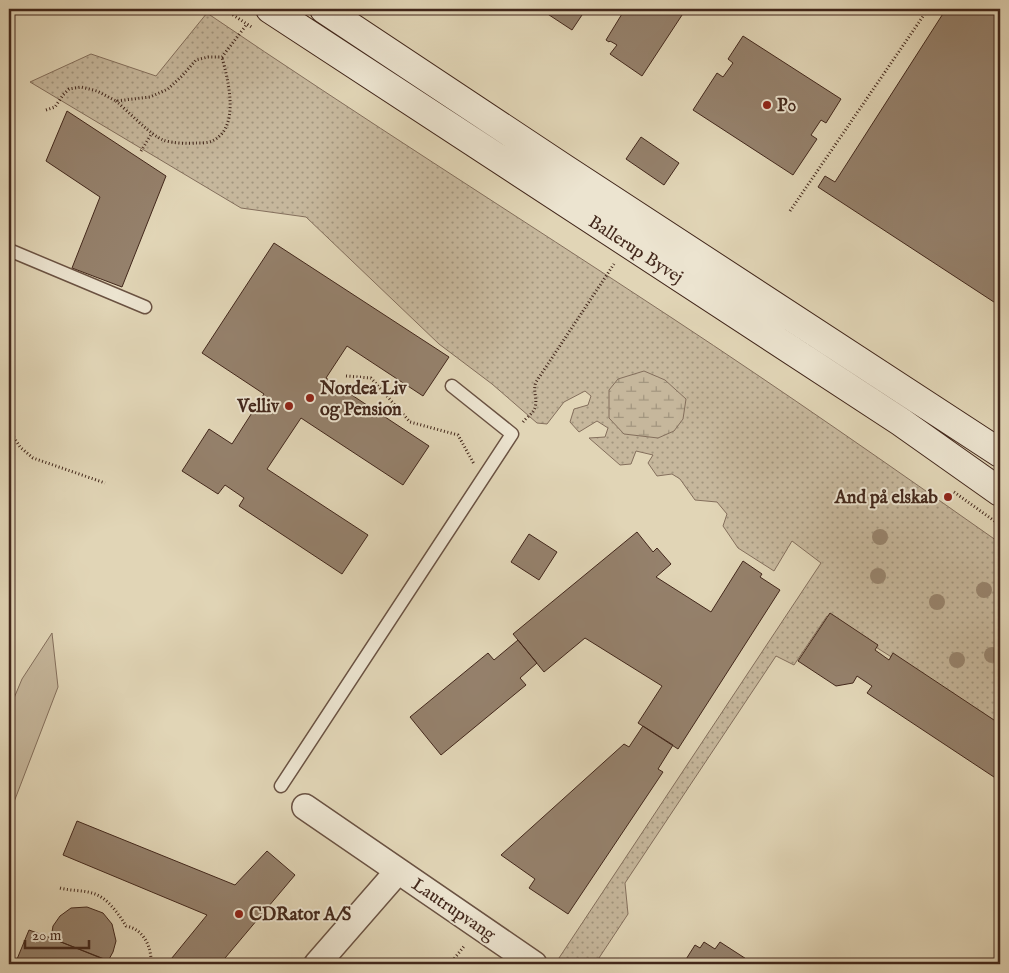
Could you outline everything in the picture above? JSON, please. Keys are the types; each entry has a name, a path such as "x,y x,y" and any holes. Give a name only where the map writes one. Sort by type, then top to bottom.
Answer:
{"main road":[{"name":"Ballerup Byvej","path":"270,9 901,422 1000,492"},
{"name":"Ballerup Byvej","path":"324,9 573,175 1000,453"}],"street":[{"name":"Lautrupvang","path":"305,807 534,964"},
{"name":"Lautrupvang","path":"317,964 398,871"}],"lane":[{"path":"9,250 145,307"},
{"path":"281,786 512,434 452,386"}],"path":[{"path":"790,211 928,9"},
{"path":"222,57 248,24"},
{"path":"116,101 150,97 168,89 196,60 208,57 222,57"},
{"path":"46,110 55,107 62,96 70,89 81,87 97,91 116,101 152,133 164,140 190,144 211,142 221,135 230,118 227,74 222,57"},
{"path":"141,151 152,133"},
{"path":"512,434 534,409 536,401 534,388 536,382 614,264"},
{"path":"346,376 371,378 410,422 458,435 474,464 487,473"},
{"path":"9,432 20,447 33,458 104,482"},
{"path":"60,888 92,893 103,899 116,911 126,926 131,927 142,935 150,951 151,964"}],"green space":[{"path":"207,13 714,346 1000,543 1000,726 827,616 794,665 776,656 625,883 628,914 595,964 555,964 821,563 792,541 774,571 738,548 723,526 727,514 717,502 695,500 680,479 672,474 657,476 648,463 653,455 636,451 631,464 620,465 589,438 605,437 608,428 597,421 579,432 570,422 574,409 588,405 591,396 585,391 564,402 547,424 537,423 492,384 439,344 306,217 241,208 30,82 91,54 156,76"},
{"path":"644,371 665,380 686,399 683,419 674,431 658,438 624,434 609,418 609,390 618,379"},
{"path":"52,633 58,687 9,815 9,710 22,679"}],"building":[{"path":"540,9 586,9 572,30"},
{"path":"625,9 686,9 642,76 610,54 617,45 606,40"},
{"path":"946,9 997,9 1000,11 1000,306 818,187 825,176 835,182"},
{"name":"P0","path":"743,36 841,99 826,123 821,120 811,135 817,139 793,175 693,110 717,73 723,77 733,63 728,59"},
{"path":"67,111 166,176 122,287 72,268 100,197 46,161"},
{"path":"641,137 679,163 664,185 626,159"},
{"path":"274,243 449,357 423,396 347,346 326,378 429,446 403,485 301,418 267,469 368,535 342,574 239,506 244,498 225,485 218,494 182,471 209,429 232,444 264,394 202,353"},
{"path":"637,532 653,552 657,548 671,564 656,577 711,612 743,561 762,574 760,577 780,590 678,749 638,723 662,686 585,638 544,672 513,634"},
{"path":"529,534 557,552 539,580 511,562"},
{"path":"830,613 878,645 875,650 889,660 893,653 1000,724 1000,781 867,693 872,686 857,676 853,683 836,686 798,661"},
{"path":"518,640 537,663 520,678 526,685 441,755 410,717 488,653 494,660"},
{"path":"643,726 673,745 658,769 663,772 568,914 529,888 535,879 501,855 624,744 629,747"},
{"path":"77,821 235,885 267,851 295,875 220,964 167,964 207,915 63,855"},
{"path":"87,907 103,913 112,924 116,941 108,961 51,938 53,926 60,916 71,908"},
{"path":"29,930 51,938 117,964 15,964"},
{"path":"704,942 715,949 720,942 754,964 683,964 695,945 700,948"}],"place":[{"name":"P0","path":"767,105"},
{"name":"Nordea Liv og Pension","path":"310,398"},
{"name":"Velliv","path":"289,406"},
{"name":"And på elskab","path":"948,497"},
{"name":"CDRator A/S","path":"239,914"}]}
